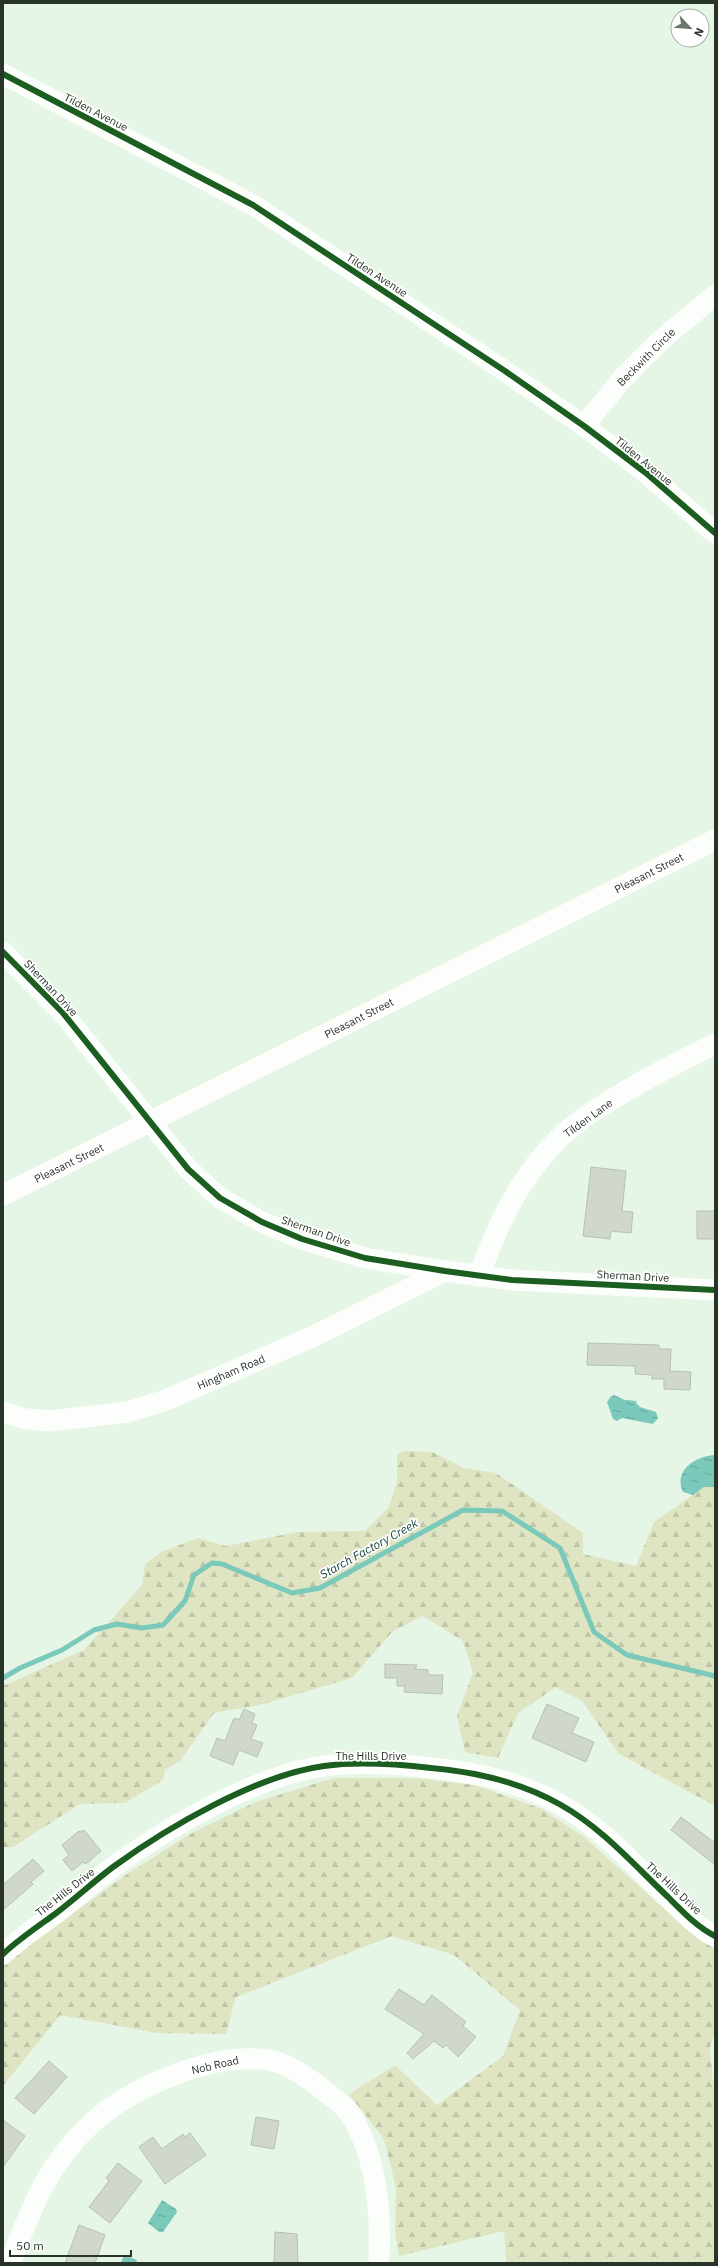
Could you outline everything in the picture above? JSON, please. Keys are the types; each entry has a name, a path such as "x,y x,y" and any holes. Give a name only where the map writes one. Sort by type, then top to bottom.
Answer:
{"street":[{"name":"Tilden Avenue","path":"3,74 253,205 505,371 584,426 646,473 715,533"},
{"name":"Beckwith Circle","path":"584,426 622,379 661,340 715,295"},
{"name":"Pleasant Street","path":"3,1195 715,840"},
{"name":"Sherman Drive","path":"3,952 63,1014 149,1123 188,1169 220,1198 262,1222 302,1239 365,1258 445,1271 512,1280 715,1290"},
{"name":"Tilden Lane","path":"479,1276 493,1237 504,1215 525,1180 555,1142 574,1125 642,1080 715,1044"},
{"name":"Hingham Road","path":"3,1412 26,1419 50,1421 128,1412 159,1402 314,1336 445,1271"},
{"name":"The Hills Drive","path":"3,1954 22,1937 55,1914 114,1867 183,1821 262,1784 295,1772 333,1765 393,1764 468,1771 509,1782 561,1805 597,1829 691,1919 715,1936"},
{"name":"Nob Road","path":"10,2263 34,2199 51,2170 92,2123 116,2105 165,2078 207,2064 243,2058 270,2061 304,2075 337,2100 355,2121 367,2151 376,2190 380,2237 378,2262"}],"green space":[{"path":"404,1451 432,1452 464,1468 496,1473 583,1533 583,1554 636,1566 654,1522 704,1487 715,1487 715,1806 619,1754 582,1701 556,1687 518,1713 498,1758 465,1752 457,1715 473,1673 463,1641 423,1616 393,1631 352,1678 264,1704 214,1713 180,1761 165,1770 163,1780 125,1803 80,1804 13,1847 3,1847 3,1686 84,1650 142,1585 145,1564 161,1552 198,1538 226,1546 297,1532 365,1531 389,1507 397,1481 397,1454"},
{"path":"334,1778 413,1778 475,1785 542,1809 584,1837 698,1939 715,1949 715,2030 710,2048 715,2102 715,2263 506,2263 504,2231 399,2256 395,2232 396,2188 384,2139 349,2094 395,2065 437,2105 503,2056 520,2010 454,1955 392,1936 236,1997 226,2034 156,2033 60,2015 3,2086 3,1967 21,1951 130,1872 190,1834 255,1802"}],"water":[{"path":"614,1395 625,1400 637,1401 636,1403 640,1407 656,1412 658,1418 653,1424 622,1418 617,1421 613,1419 607,1402 611,1396"},
{"path":"715,1455 715,1487 704,1487 693,1495 683,1492 681,1478 683,1471 700,1458"},
{"path":"162,2200 176,2209 177,2212 163,2232 159,2232 148,2223"},
{"path":"124,2255 137,2260 136,2263 121,2263"}],"building":[{"path":"591,1167 626,1171 622,1211 633,1212 631,1233 611,1231 610,1239 583,1236"},
{"path":"697,1211 715,1211 715,1239 697,1239"},
{"path":"588,1343 659,1345 659,1349 671,1349 670,1371 691,1372 690,1390 664,1389 664,1379 652,1379 652,1375 635,1374 635,1366 587,1365"},
{"path":"385,1664 417,1665 415,1669 428,1670 428,1675 443,1675 442,1694 404,1692 405,1686 397,1686 397,1678 385,1678"},
{"path":"547,1704 579,1718 572,1733 594,1742 586,1762 532,1738"},
{"path":"244,1709 255,1714 252,1723 257,1725 251,1739 263,1743 257,1757 239,1750 233,1765 210,1756 217,1738 225,1741 234,1718 239,1720"},
{"path":"681,1817 715,1843 715,1865 671,1830"},
{"path":"84,1830 101,1851 86,1864 83,1862 72,1871 63,1860 69,1855 62,1845 79,1831"},
{"path":"33,1859 44,1871 31,1882 33,1884 3,1910 3,1885"},
{"path":"399,1989 424,2005 432,1995 466,2022 463,2026 476,2037 458,2057 446,2045 443,2048 434,2041 413,2059 407,2053 424,2034 385,2009"},
{"path":"49,2061 67,2077 34,2114 15,2098"},
{"path":"256,2117 279,2121 274,2149 251,2145"},
{"path":"3,2120 25,2136 3,2167"},
{"path":"190,2133 206,2155 165,2184 139,2147 153,2137 162,2149 183,2134 185,2137"},
{"path":"118,2163 142,2181 110,2223 89,2207 109,2181 106,2178"},
{"path":"79,2225 105,2235 95,2263 65,2263"},
{"path":"275,2232 297,2234 298,2263 274,2263"}],"waterway":[{"name":"Starch Factory Creek","path":"3,1678 20,1668 62,1650 94,1630 117,1624 142,1628 163,1625 185,1601 194,1575 212,1563 222,1564 292,1593 320,1588 463,1510 502,1511 560,1548 594,1632 627,1655 715,1676"}],"cycle path":[{"path":"3,74 253,205 505,371 584,426 646,473 715,533"},
{"path":"3,952 63,1013 188,1169 220,1198 262,1222 302,1239 365,1258 445,1271 512,1280 715,1290"},
{"path":"3,1954 113,1867 186,1820 242,1791 270,1780 298,1771 337,1764 405,1765 465,1772 498,1779 546,1797 576,1814 604,1836 690,1918 715,1936"}]}
